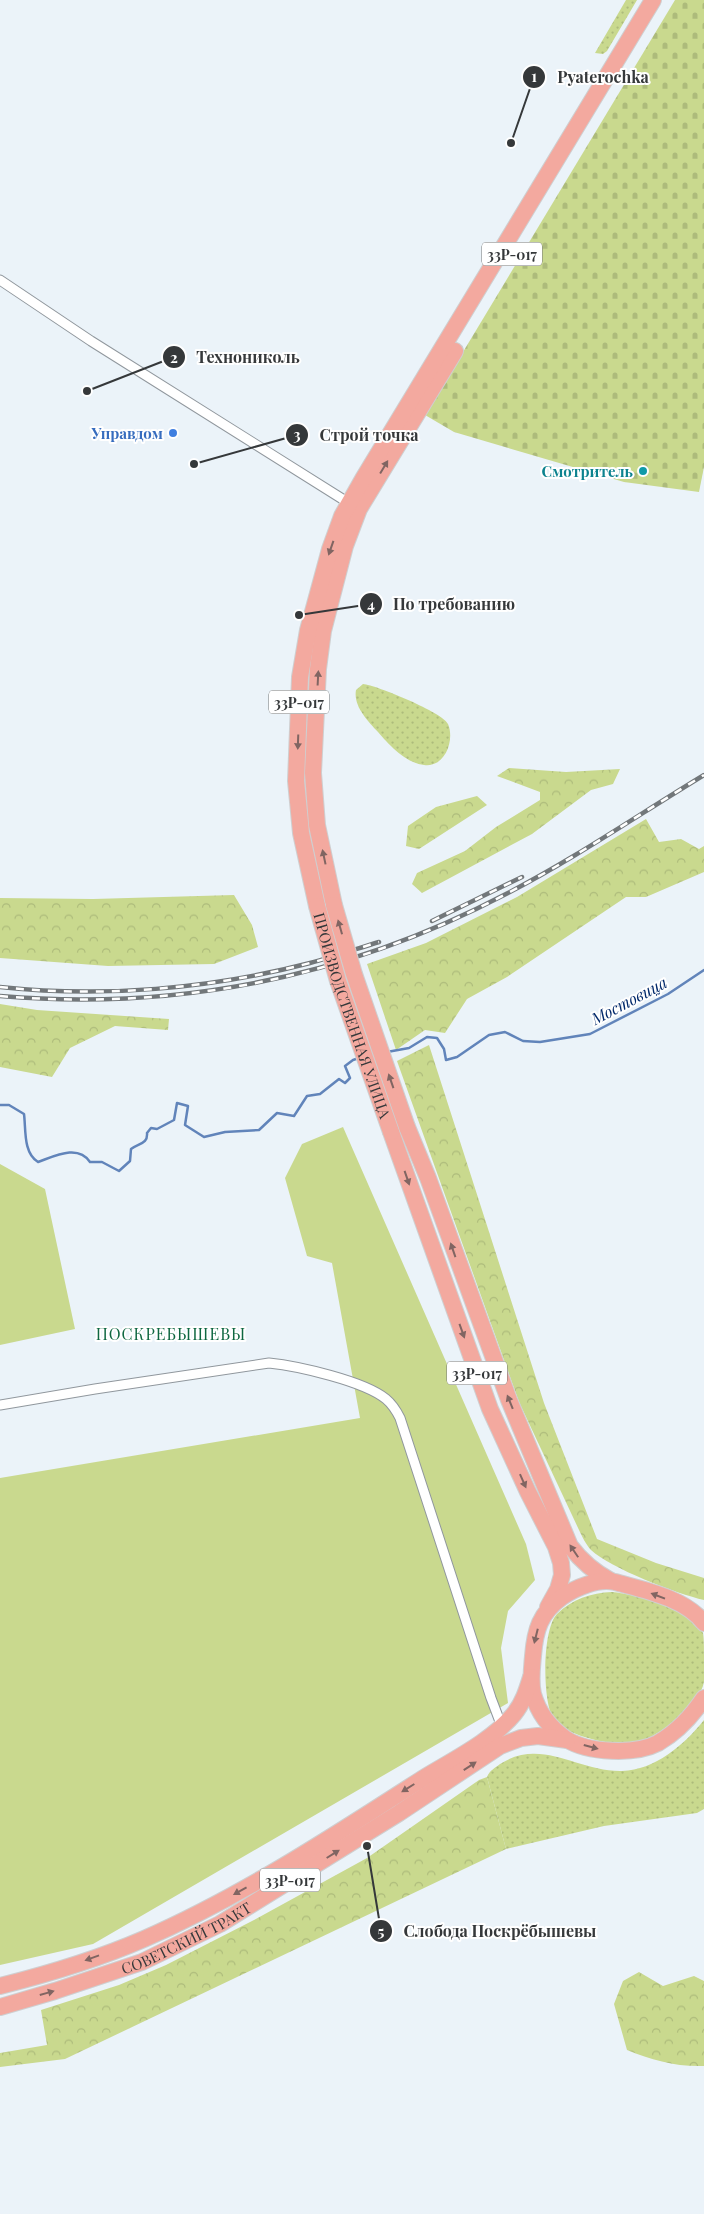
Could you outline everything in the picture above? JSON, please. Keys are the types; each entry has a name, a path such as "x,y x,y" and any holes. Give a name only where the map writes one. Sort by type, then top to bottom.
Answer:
{"highway":[{"name":"ПРОИЗВОДСТВЕННАЯ УЛИЦА","path":"548,1607 558,1589 562,1575 559,1555 490,1409 338,981 317,906 301,833 296,781 300,677 316,597 330,549 654,0"},
{"name":"ПРОИЗВОДСТВЕННАЯ УЛИЦА","path":"612,1581 595,1572 580,1560 570,1546 509,1400 428,1178 407,1127 354,974 334,905 317,825 313,773 318,669 323,631 354,506 665,0"},
{"name":"33Р-017","path":"704,1622 688,1609 674,1602 612,1581 594,1583 570,1591 548,1607 538,1626 531,1677 533,1694 539,1711 550,1726 567,1740 608,1751 638,1750 657,1744 693,1715 704,1698"},
{"name":"СОВЕТСКИЙ ТРАКТ","path":"0,1986 47,1974 143,1939 241,1891 386,1802 502,1727 515,1713 525,1697 531,1677"},
{"name":"СОВЕТСКИЙ ТРАКТ","path":"0,2007 142,1962 220,1924 399,1813 500,1746 520,1738 538,1736 567,1740"}],"street":[{"path":"0,280 91,341 354,506"},
{"path":"0,1406 95,1389 269,1363 288,1365 375,1392 392,1404 400,1418 502,1727"}],"green space":[{"path":"626,0 637,0 607,51 603,54 595,53"},
{"path":"675,0 704,0 704,467 699,492 624,482 454,432 425,415"},
{"path":"363,684 409,700 444,719 450,730 450,738 443,758 431,765 417,764 393,748 370,723 359,707 356,690"},
{"path":"509,768 566,772 620,769 613,784 591,790 532,834 422,893 412,884 417,873 465,851 496,827 540,800 540,792 497,776"},
{"path":"477,796 487,805 419,849 406,846 408,826 436,807"},
{"path":"646,819 659,842 681,839 699,849 704,846 704,872 646,897 626,897 507,977 467,999 445,1033 425,1030 396,1050 367,964 426,943 517,897"},
{"path":"234,895 252,925 258,947 214,964 108,966 0,958 0,898 93,899"},
{"path":"0,1004 37,1010 169,1019 168,1030 115,1026 70,1048 52,1077 0,1067"},
{"path":"429,1045 544,1403 597,1539 656,1563 704,1578 704,1600 661,1586 613,1565 591,1550 581,1535 519,1402 397,1061"},
{"path":"343,1127 526,1544 535,1580 508,1611 501,1648 508,1703 93,1944 0,1965 0,1478 360,1418 332,1263 307,1256 285,1178 302,1144"},
{"path":"0,1164 45,1189 75,1329 0,1345"},
{"path":"612,1592 635,1596 675,1610 697,1625 703,1633 704,1682 701,1691 686,1711 664,1729 642,1741 632,1744 602,1742 569,1731 554,1720 547,1698 546,1650 552,1622 557,1614 575,1601 597,1594"},
{"path":"704,1720 704,1809 697,1813 604,1826 506,1849 487,1777 500,1764 515,1757 531,1754 560,1758 606,1770 634,1770 657,1761 678,1747"},
{"path":"487,1777 506,1849 65,2059 0,2067 0,2053 47,2045 41,2010 119,1985 166,1965 254,1920 367,1858 479,1780"},
{"path":"639,1972 663,1986 694,1976 704,1981 704,2066 664,2062 627,2050 614,2004 623,1981"}],"waterway":[{"name":"Мостовица","path":"387,1052 409,1048 427,1037 437,1038 444,1049 446,1060 457,1057 489,1035 505,1032 523,1041 540,1042 590,1034 668,994 704,970"},
{"name":"Мостовица","path":"0,1105 9,1105 24,1114 28,1147 33,1158 38,1162 66,1153 73,1153 85,1157 90,1162 102,1162 119,1171 130,1161 131,1149 146,1139 147,1133 151,1128 157,1129 174,1120 177,1103 188,1106 185,1125 204,1137 225,1132 259,1130 277,1113 294,1116 307,1096 320,1094 339,1079 345,1083 350,1078 345,1066 359,1058"}],"railway":[{"path":"0,996 67,999 132,998 197,992 260,982 323,967 385,947 446,923 506,894 581,852 704,775"},
{"path":"432,921 522,877"},
{"path":"0,987 77,992 156,989 195,985 272,972 319,961 379,942"}],"place":[{"name":"Pyaterochka","path":"511,143"},
{"name":"Технониколь","path":"87,391"},
{"name":"Управдом","path":"173,433"},
{"name":"Строй точка","path":"194,464"},
{"name":"Смотритель","path":"643,471"},
{"name":"По требованию","path":"299,615"},
{"name":"Слобода Поскрёбышевы","path":"367,1846"}],"district":[{"name":"ПОСКРЕБЫШЕВЫ","path":"171,1333"}]}
